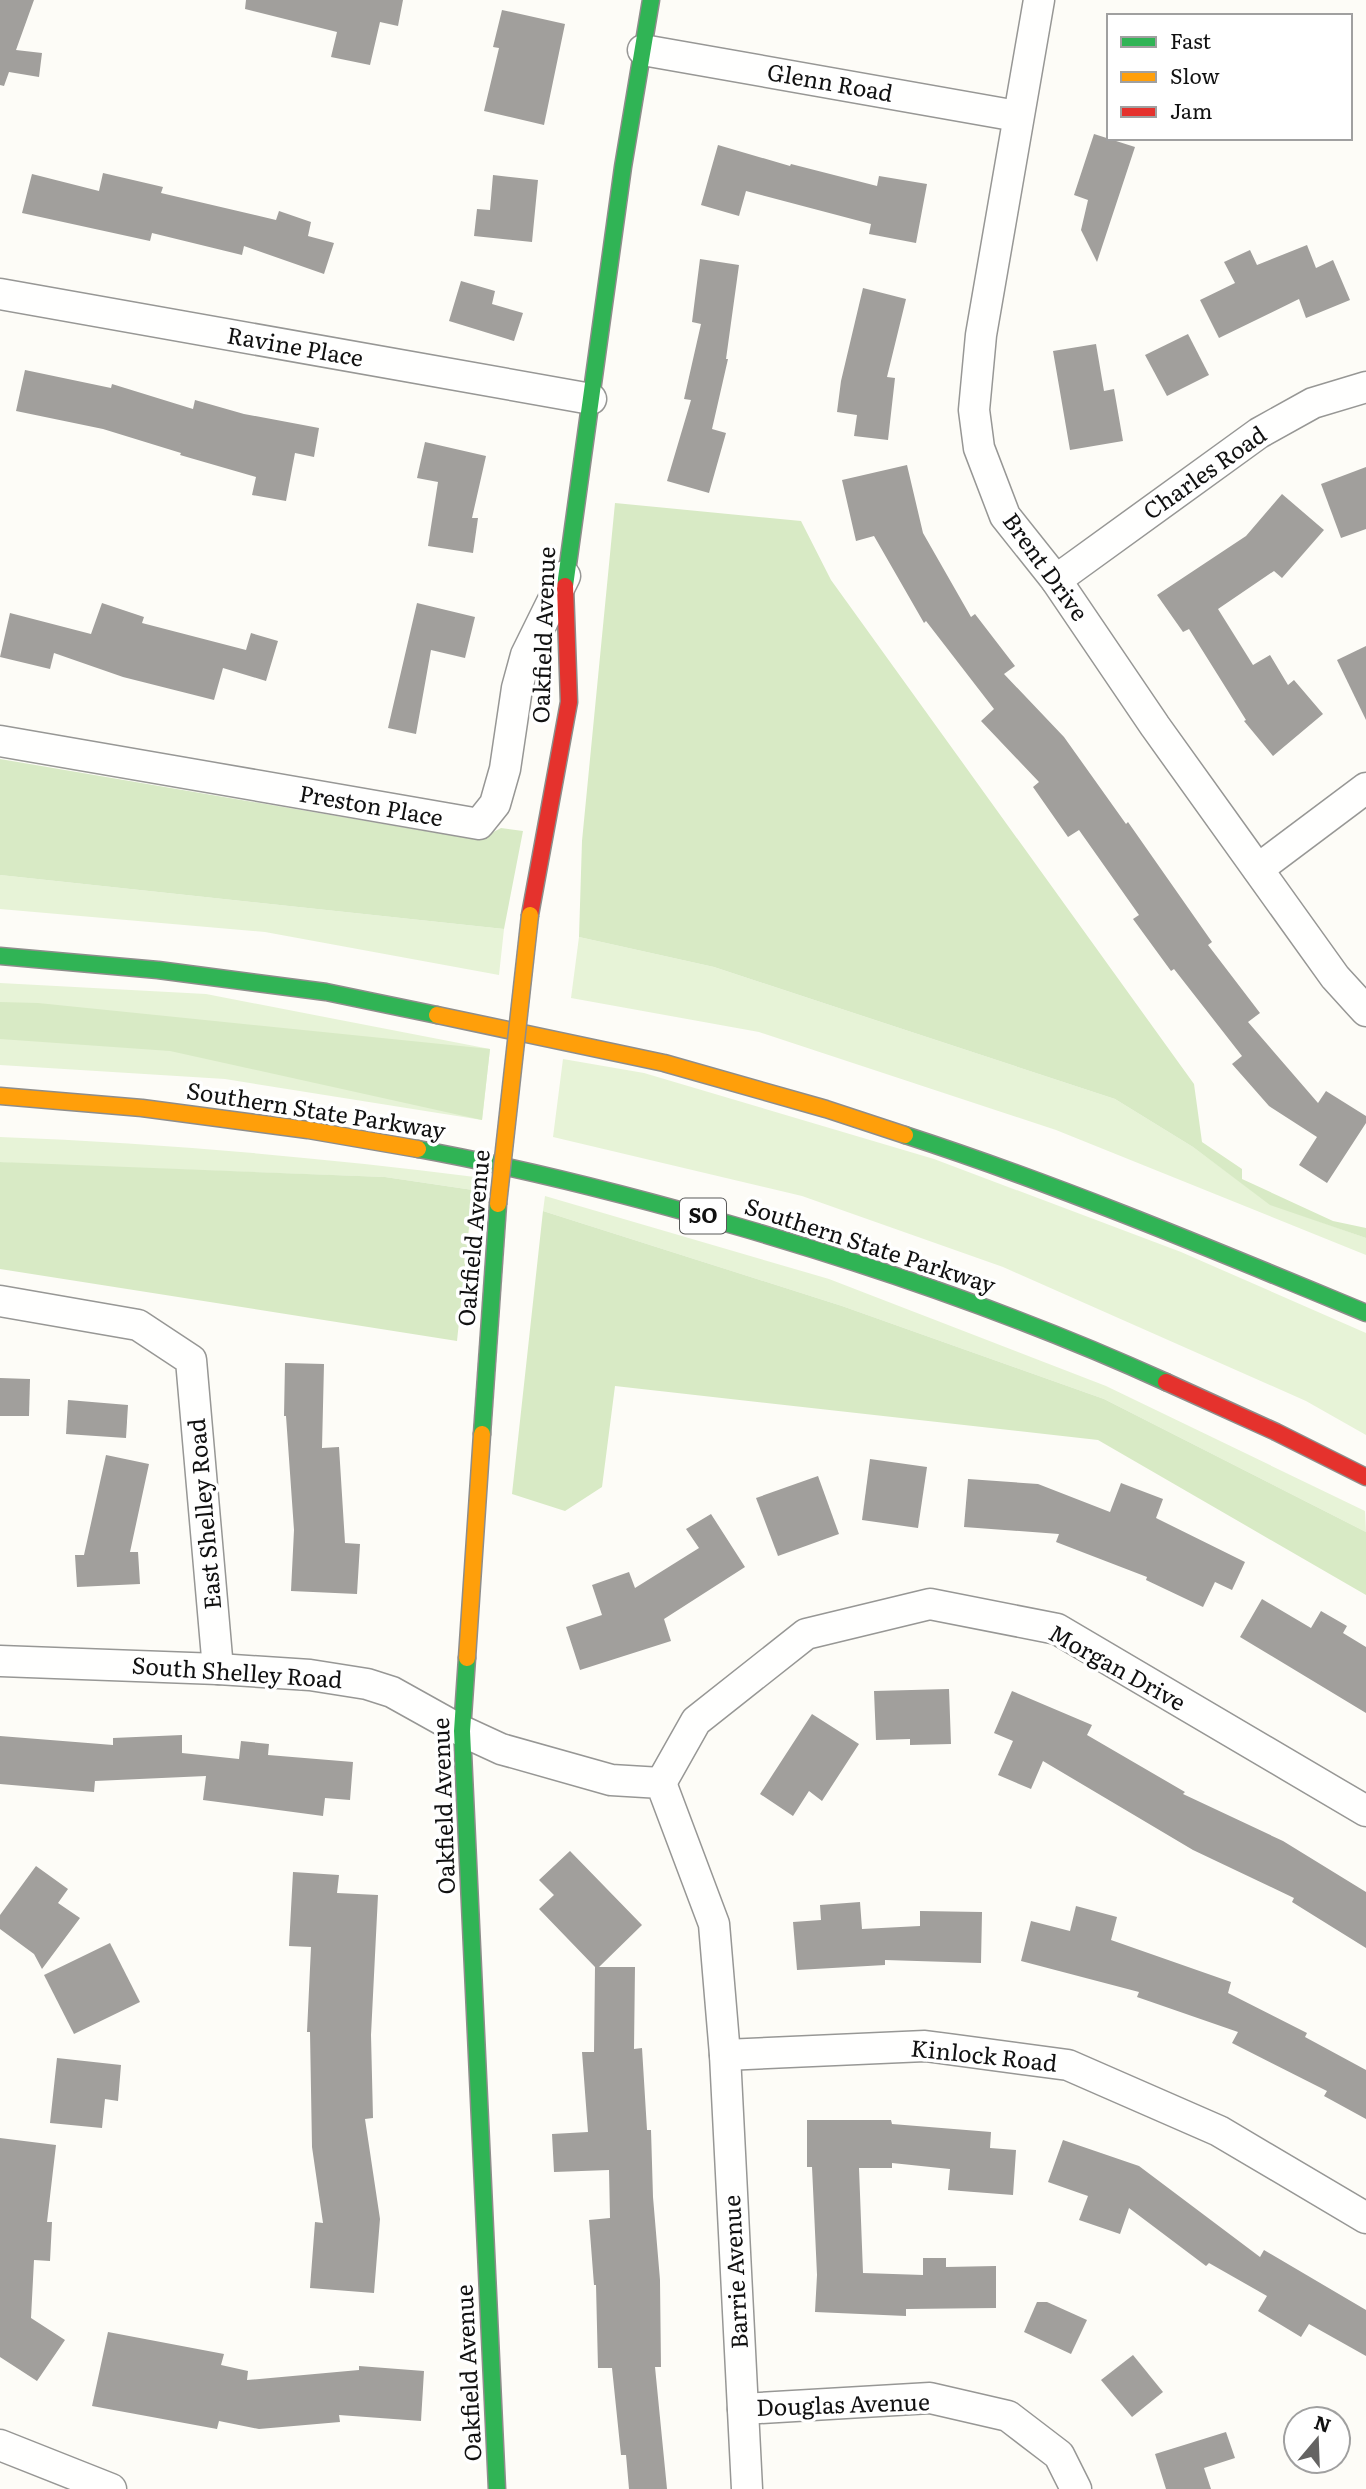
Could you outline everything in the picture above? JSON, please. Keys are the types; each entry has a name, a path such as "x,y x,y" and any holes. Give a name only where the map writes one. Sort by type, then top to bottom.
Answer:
{"main road":[{"name":"Oakfield Avenue","path":"498,2489 462,1731 498,1204 530,915 569,702 565,576 623,167 651,0"},
{"path":"0,956 158,970 326,992 664,1063 826,1109 988,1163 1142,1220 1366,1313"},
{"name":"Southern State Parkway","path":"0,1096 142,1108 307,1130 467,1158 634,1196 808,1247 968,1300 1120,1361 1276,1432 1366,1477"}],"street":[{"name":"Brent Drive","path":"1039,0 981,335 974,410 979,448 1005,516 1056,580 1155,726 1335,977 1366,1012"},
{"name":"Glenn Road","path":"643,50 1017,116"},
{"name":"Ravine Place","path":"0,294 591,399"},
{"name":"Charles Road","path":"1056,580 1259,433 1313,403 1366,387"},
{"name":"Preston Place","path":"0,741 479,824 495,804 505,769 517,688 526,655 565,576"},
{"path":"1258,869 1366,788"},
{"name":"East Shelley Road","path":"0,1301 138,1325 191,1360 218,1669"},
{"name":"Morgan Drive","path":"662,1783 696,1721 806,1634 930,1604 1057,1629 1366,1811"},
{"name":"South Shelley Road","path":"0,1661 310,1675 367,1684 392,1692 462,1731"},
{"path":"462,1731 502,1749 560,1767 611,1780 662,1783 714,1924 725,2055"},
{"name":"Kinlock Road","path":"725,2055 925,2046 1068,2064 1219,2130 1366,2218"},
{"name":"Barrie Avenue","path":"725,2055 747,2489"},
{"name":"Douglas Avenue","path":"743,2409 930,2398 1008,2416 1059,2455 1076,2489"},
{"path":"0,2445 111,2489"}],"green space":[{"path":"615,503 801,521 831,580 1194,1084 1202,1142 1242,1169 1242,1179 1333,1221 1366,1228 1366,1238 1270,1205 1193,1147 1115,1099 714,967 579,937 582,841"},
{"path":"0,759 478,840 501,828 523,831 504,929 0,875"},
{"path":"0,875 504,929 499,975 265,932 0,909"},
{"path":"579,937 714,967 1115,1099 1193,1147 1270,1204 1366,1238 1366,1255 1056,1130 759,1032 571,998"},
{"path":"0,983 206,994 490,1049 482,1120 225,1079 0,1065"},
{"path":"0,1002 38,1003 490,1049 482,1120 170,1051 0,1039"},
{"path":"563,1059 644,1073 934,1159 1181,1252 1366,1333 1366,1435 1306,1401 1003,1267 802,1196 553,1137"},
{"path":"0,1137 238,1152 475,1177 473,1190 385,1177 23,1164 0,1162"},
{"path":"0,1162 385,1177 473,1190 457,1341 0,1269"},
{"path":"545,1196 829,1279 1106,1386 1365,1511 1366,1532 1104,1399 842,1306 543,1211"},
{"path":"543,1211 842,1306 1104,1399 1366,1532 1366,1595 1098,1440 615,1386 602,1487 565,1511 512,1494"}],"building":[{"path":"0,0 34,0 16,50 42,53 39,77 9,72 4,86 0,85"},
{"path":"246,0 403,0 398,26 380,22 370,65 331,57 337,32 245,9"},
{"path":"502,10 565,24 544,125 484,111 499,48 493,47"},
{"path":"1094,134 1135,147 1097,262 1081,230 1088,200 1074,195"},
{"path":"718,145 790,166 791,164 877,186 879,176 927,184 916,243 869,234 871,224 746,191 739,216 701,205"},
{"path":"103,173 163,187 161,193 276,220 279,211 311,222 308,236 334,243 324,274 244,246 242,255 152,233 150,241 22,213 32,174 99,191"},
{"path":"493,175 538,180 532,242 474,236 477,209 490,210"},
{"path":"1307,245 1316,268 1333,260 1350,300 1306,318 1299,299 1219,338 1200,300 1235,283 1224,262 1250,250 1257,265"},
{"path":"700,259 739,265 728,359 712,429 726,433 709,493 667,481 691,400 684,399 701,324 692,322"},
{"path":"461,281 495,291 492,304 523,313 514,341 449,321"},
{"path":"863,288 906,299 887,377 895,378 888,440 854,436 857,415 837,412 841,381"},
{"path":"1188,334 1209,375 1167,396 1145,355"},
{"path":"1096,344 1104,391 1114,389 1123,441 1070,450 1053,351"},
{"path":"25,370 111,388 112,384 193,409 195,400 244,414 319,428 314,457 295,453 286,501 252,495 256,477 103,429 16,411"},
{"path":"425,442 486,456 472,518 478,518 473,553 428,546 438,482 417,478"},
{"path":"907,465 923,533 971,617 975,614 1015,666 1004,674 1064,737 1126,824 1128,822 1212,942 1208,945 1260,1013 1248,1022 1318,1103 1326,1091 1366,1116 1366,1123 1327,1183 1299,1165 1317,1137 1269,1106 1232,1064 1242,1056 1174,969 1171,971 1133,919 1139,915 1079,830 1068,837 1033,787 1039,782 981,721 994,709 926,621 924,623 874,536 856,541 842,480"},
{"path":"1366,467 1366,529 1341,538 1321,484"},
{"path":"1282,494 1324,530 1282,578 1274,571 1218,609 1253,665 1270,655 1288,685 1294,680 1323,714 1273,756 1244,721 1246,720 1189,629 1183,632 1157,595 1246,536"},
{"path":"102,603 144,617 142,623 246,650 251,633 278,641 266,681 223,668 214,700 123,677 54,653 50,669 0,657 10,613 91,634"},
{"path":"417,603 475,617 465,658 431,650 416,734 388,728"},
{"path":"1366,646 1366,720 1337,660"},
{"path":"285,1363 324,1364 322,1448 339,1447 345,1543 360,1544 357,1594 291,1591 294,1530 284,1416"},
{"path":"0,1378 30,1379 29,1416 0,1416"},
{"path":"68,1400 128,1405 126,1438 66,1434"},
{"path":"106,1455 149,1464 130,1552 138,1552 140,1584 77,1587 75,1555 84,1555"},
{"path":"870,1459 927,1467 918,1528 862,1520"},
{"path":"818,1476 839,1534 778,1556 756,1498"},
{"path":"968,1479 1038,1484 1110,1512 1121,1483 1163,1499 1156,1518 1245,1562 1232,1590 1215,1582 1203,1607 1146,1580 1147,1577 1056,1542 1059,1534 964,1527"},
{"path":"711,1514 745,1567 664,1619 671,1641 580,1670 566,1627 602,1615 592,1585 629,1572 635,1588 699,1548 686,1529"},
{"path":"1262,1599 1311,1628 1321,1611 1347,1626 1343,1633 1366,1647 1366,1713 1240,1637"},
{"path":"949,1689 951,1744 910,1745 910,1739 876,1740 874,1691"},
{"path":"1012,1691 1092,1725 1087,1735 1185,1792 1183,1794 1283,1841 1366,1892 1366,1948 1292,1902 1294,1898 1193,1850 1043,1761 1031,1789 998,1775 1013,1741 994,1733"},
{"path":"812,1714 859,1744 822,1801 809,1791 793,1816 760,1794"},
{"path":"182,1735 182,1753 239,1759 241,1741 269,1744 268,1755 353,1762 350,1800 325,1798 323,1816 203,1800 206,1776 95,1781 94,1792 0,1784 0,1736 113,1745 113,1738"},
{"path":"570,1851 642,1925 599,1967 635,1967 634,2049 642,2048 647,2130 651,2130 660,2280 661,2367 655,2367 667,2489 629,2489 626,2455 621,2455 612,2368 598,2368 596,2285 589,2220 610,2218 609,2170 554,2172 552,2134 588,2132 582,2052 594,2052 595,1967 539,1909 554,1895 539,1880"},
{"path":"36,1866 68,1889 58,1903 80,1918 42,1969 34,1954 0,1929 0,1915"},
{"path":"293,1872 339,1875 337,1893 378,1895 371,2035 373,2118 365,2119 380,2219 374,2293 310,2288 315,2222 323,2223 312,2147 310,2032 307,2032 311,1947 289,1946"},
{"path":"860,1902 862,1929 920,1926 920,1911 982,1912 981,1963 885,1960 885,1965 797,1970 793,1922 821,1920 820,1905"},
{"path":"1076,1906 1117,1917 1111,1940 1231,1982 1228,1993 1307,2033 1305,2037 1366,2070 1366,2119 1324,2096 1327,2091 1232,2043 1238,2032 1137,1997 1139,1992 1021,1961 1031,1921 1070,1931"},
{"path":"110,1943 140,2002 74,2034 44,1975"},
{"path":"57,2058 121,2065 118,2101 105,2099 102,2128 50,2123"},
{"path":"807,2120 891,2120 892,2124 991,2132 990,2148 1016,2150 1013,2195 948,2190 950,2169 892,2163 892,2168 859,2168 863,2273 923,2275 923,2258 946,2258 946,2267 996,2266 996,2308 906,2309 906,2316 815,2312 817,2275 812,2167 807,2167"},
{"path":"0,2138 56,2145 47,2222 52,2222 50,2261 34,2260 31,2318 65,2340 37,2381 0,2357"},
{"path":"1063,2140 1139,2166 1260,2257 1264,2250 1366,2310 1366,2356 1309,2324 1301,2337 1258,2311 1267,2296 1209,2263 1206,2266 1129,2208 1120,2234 1079,2220 1088,2196 1048,2182"},
{"path":"1037,2302 1047,2302 1087,2320 1071,2354 1024,2332"},
{"path":"108,2332 224,2354 221,2365 248,2371 247,2380 359,2370 359,2366 424,2371 421,2421 339,2415 340,2422 259,2429 219,2421 217,2429 92,2406"},
{"path":"1133,2355 1163,2392 1132,2417 1101,2380"},
{"path":"1226,2432 1235,2458 1204,2468 1211,2489 1166,2489 1155,2454"}],"traffic: fast":[{"path":"565,586 623,167 651,0"},
{"path":"0,956 158,970 326,992 437,1015"},
{"path":"905,1135 1080,1197 1366,1313"},
{"path":"418,1149 582,1184 797,1244 1010,1317 1166,1382"},
{"path":"482,1434 498,1204"},
{"path":"467,1658 462,1731 497,2489"}],"traffic: slow":[{"path":"498,1204 530,915"},
{"path":"437,1015 664,1063 826,1109 905,1135"},
{"path":"0,1096 142,1108 308,1130 418,1149"},
{"path":"467,1658 482,1434"}],"traffic: jam":[{"path":"530,915 569,702 565,586"},
{"path":"1166,1382 1366,1477"}]}
